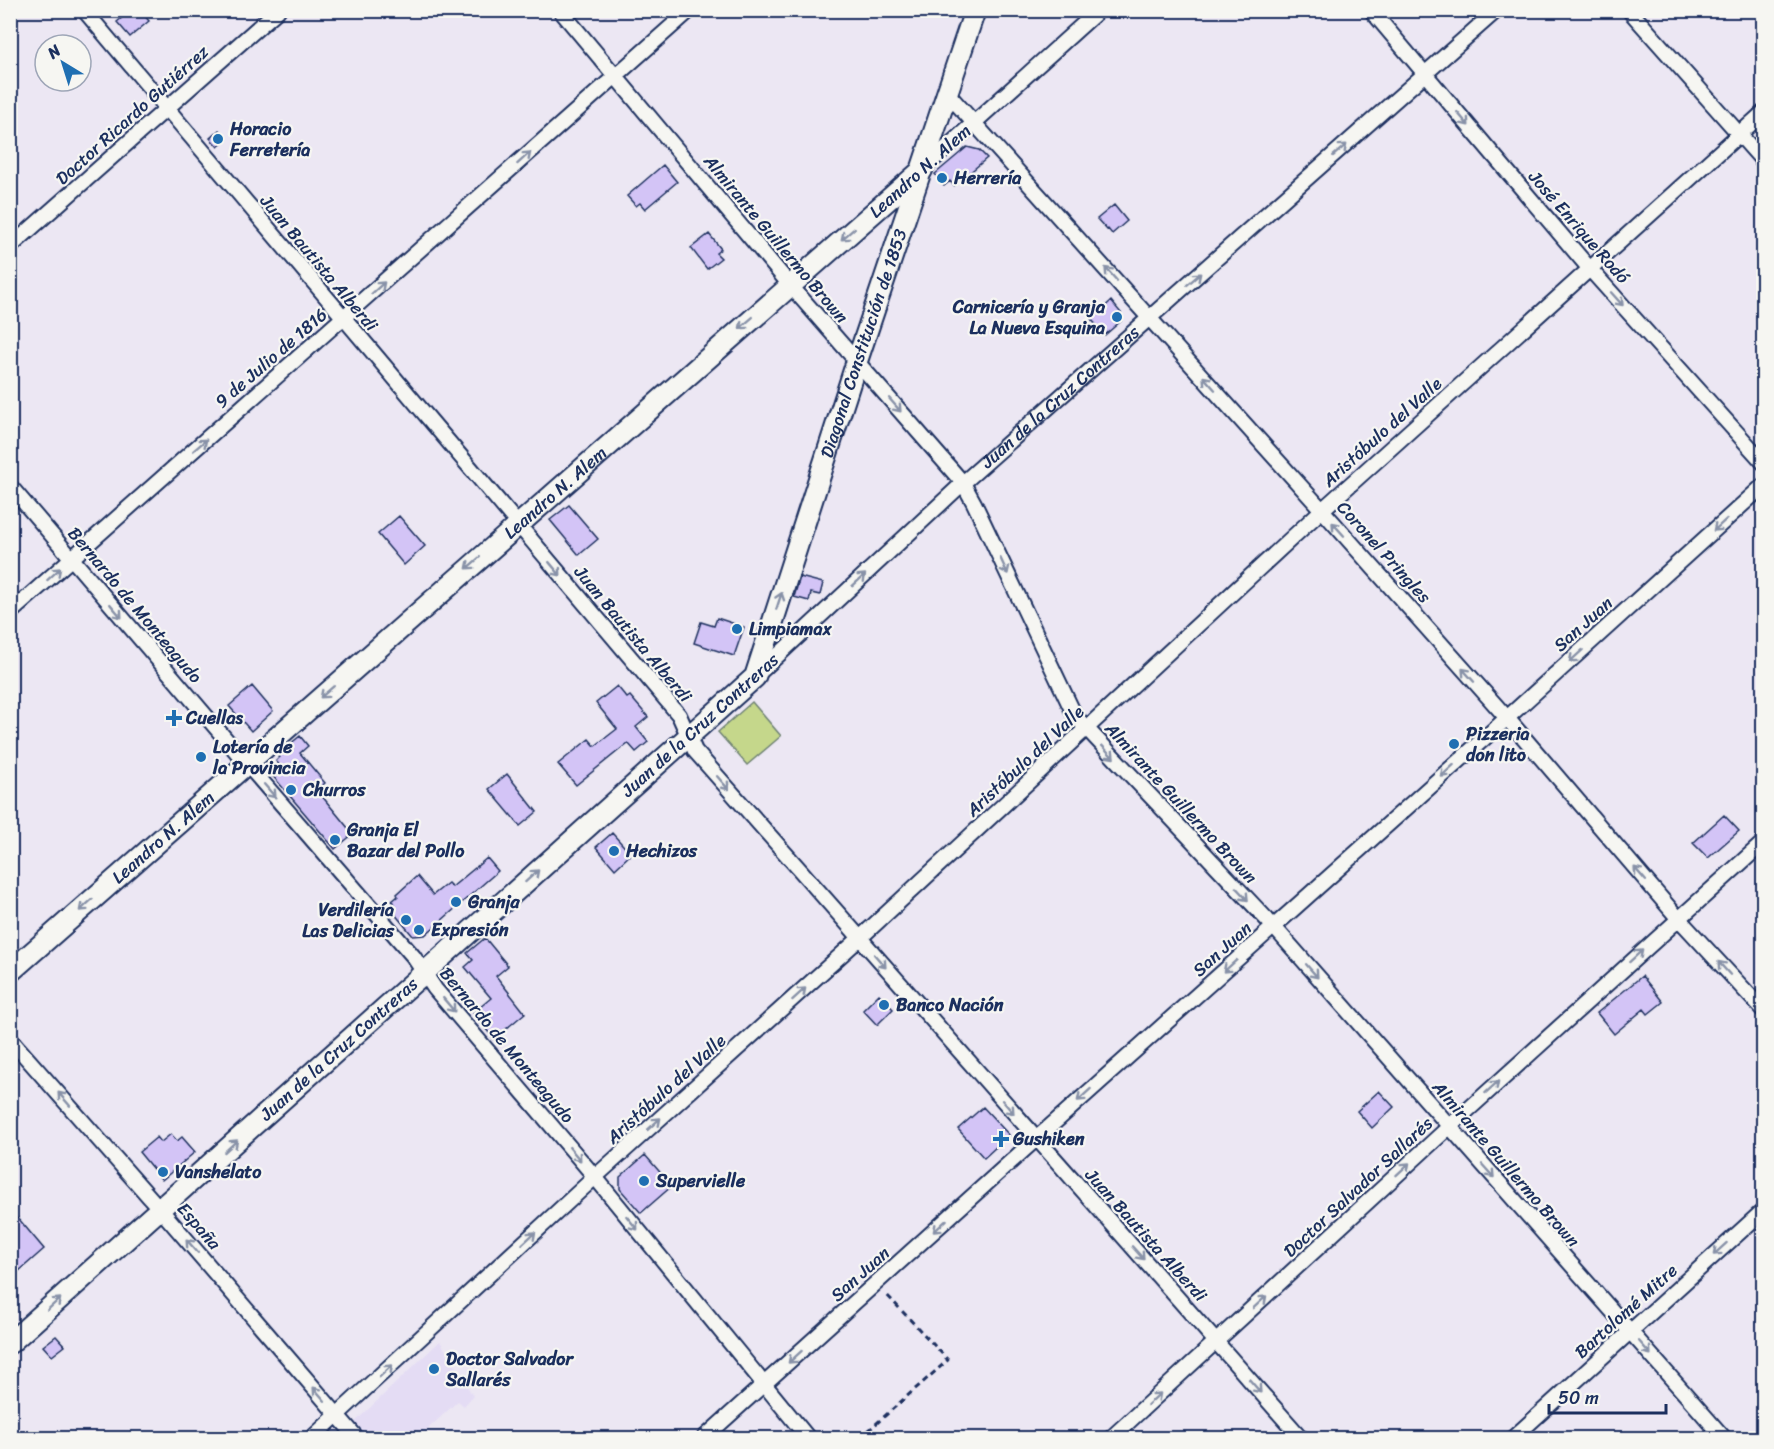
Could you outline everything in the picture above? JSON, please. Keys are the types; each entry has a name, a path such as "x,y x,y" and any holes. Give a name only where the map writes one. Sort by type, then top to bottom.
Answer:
{"main road":[{"name":"Diagonal Constitución de 1853","path":"755,677 857,361 924,168 975,10"},
{"name":"Leandro N. Alem","path":"10,972 924,168"},
{"name":"Juan de la Cruz Contreras","path":"10,1343 755,677"}],"street":[{"name":"Juan Bautista Alberdi","path":"84,10 679,714 695,751 1301,1438"},
{"name":"Doctor Ricardo Gutiérrez","path":"10,247 278,10"},
{"name":"Almirante Guillermo Brown","path":"560,10 790,285 963,483 975,503 1075,716 1274,927 1724,1438"},
{"name":"9 de Julio de 1816","path":"10,613 690,10"},
{"name":"Leandro N. Alem","path":"924,168 1099,10"},
{"name":"José Enrique Rodó","path":"1371,10 1589,268 1764,463"},
{"name":"Juan de la Cruz Contreras","path":"755,677 963,483 1497,10"},
{"path":"1629,10 1764,162"},
{"name":"Coronel Pringles","path":"948,94 1322,510 1507,718 1678,918 1764,1011"},
{"name":"Aristóbulo del Valle","path":"312,1438 595,1177 860,939 1322,510 1764,112"},
{"name":"Bernardo de Monteagudo","path":"10,486 413,956 442,998 595,1177 808,1438"},
{"name":"San Juan","path":"704,1438 1764,486"},
{"name":"Doctor Salvador Sallarés","path":"1111,1438 1449,1127 1764,842"},
{"name":"España","path":"10,1039 357,1438"},
{"name":"Bartolomé Mitre","path":"1513,1438 1764,1210"}],"path":[{"path":"860,1438 948,1360 877,1284"}],"shaded area":[{"name":"Doctor Salvador Sallarés","path":"440,1341 473,1396 464,1406 458,1401 418,1438 369,1438 355,1422"}],"green space":[{"path":"752,702 781,736 747,765 718,732"}],"building":[{"path":"131,10 140,10 149,21 130,37 117,22"},
{"name":"Horacio Ferretería","path":"219,130 227,139 218,147 210,138"},
{"path":"967,147 979,150 987,158 954,186 950,181 944,186 935,174"},
{"path":"663,165 677,182 645,209 640,203 636,206 627,196"},
{"path":"1114,205 1127,221 1112,234 1097,219"},
{"path":"709,234 721,249 716,253 721,258 707,269 691,248"},
{"path":"1111,301 1121,313 1121,321 1105,335 1091,319"},
{"path":"569,505 598,539 579,555 550,520"},
{"path":"399,516 425,546 404,565 378,534"},
{"path":"800,577 823,583 820,595 811,593 809,601 794,597"},
{"path":"717,618 744,627 734,656 694,643 701,622 714,626"},
{"path":"252,686 273,711 251,731 229,706"},
{"path":"617,686 627,698 630,696 648,717 636,727 648,742 636,752 628,743 576,785 558,764 589,739 595,746 617,729 596,703"},
{"path":"300,736 308,746 300,753 325,783 317,790 353,834 335,849 272,775 281,767 276,761 280,757 278,754"},
{"path":"507,774 537,812 520,826 489,789"},
{"path":"1724,815 1739,831 1708,858 1693,843"},
{"name":"Hechizos","path":"612,833 631,854 615,869 596,847"},
{"path":"487,858 498,871 425,935 413,936 389,907 394,903 392,901 398,896 397,894 417,876 433,895 448,883 452,887"},
{"path":"485,938 508,966 496,976 525,1013 494,1039 473,1013 491,998 465,967 473,960 467,953"},
{"path":"1642,976 1663,1002 1648,1014 1644,1009 1614,1034 1597,1013"},
{"path":"879,994 893,1009 877,1025 863,1010"},
{"path":"1379,1091 1394,1107 1372,1128 1357,1111"},
{"path":"983,1107 1009,1135 984,1158 958,1129"},
{"path":"171,1134 177,1141 182,1137 195,1152 162,1180 139,1152 157,1137 161,1142"},
{"name":"Supervielle","path":"645,1155 672,1186 641,1213 620,1189 620,1177"},
{"path":"18,1218 44,1249 19,1271 10,1262 10,1224"},
{"path":"56,1336 65,1346 52,1356 43,1346"}],"place":[{"name":"Horacio Ferretería","path":"218,139"},
{"name":"Herrería","path":"942,178"},
{"name":"Carnicería y Granja La Nueva Esquina","path":"1117,317"},
{"name":"Limpiamax","path":"737,629"},
{"name":"Cuellas","path":"174,718"},
{"name":"Pizzeria don lito","path":"1454,744"},
{"name":"Lotería de la Provincia","path":"201,757"},
{"name":"Churros","path":"291,790"},
{"name":"Granja El Bazar del Pollo","path":"335,840"},
{"name":"Hechizos","path":"614,851"},
{"name":"Granja","path":"456,902"},
{"name":"Verdilería Las Delicias","path":"406,920"},
{"name":"Expresión","path":"419,930"},
{"name":"Banco Nación","path":"884,1005"},
{"name":"Gushiken","path":"1001,1139"},
{"name":"Vanshelato","path":"163,1172"},
{"name":"Supervielle","path":"644,1181"},
{"name":"Doctor Salvador Sallarés","path":"434,1369"}]}
